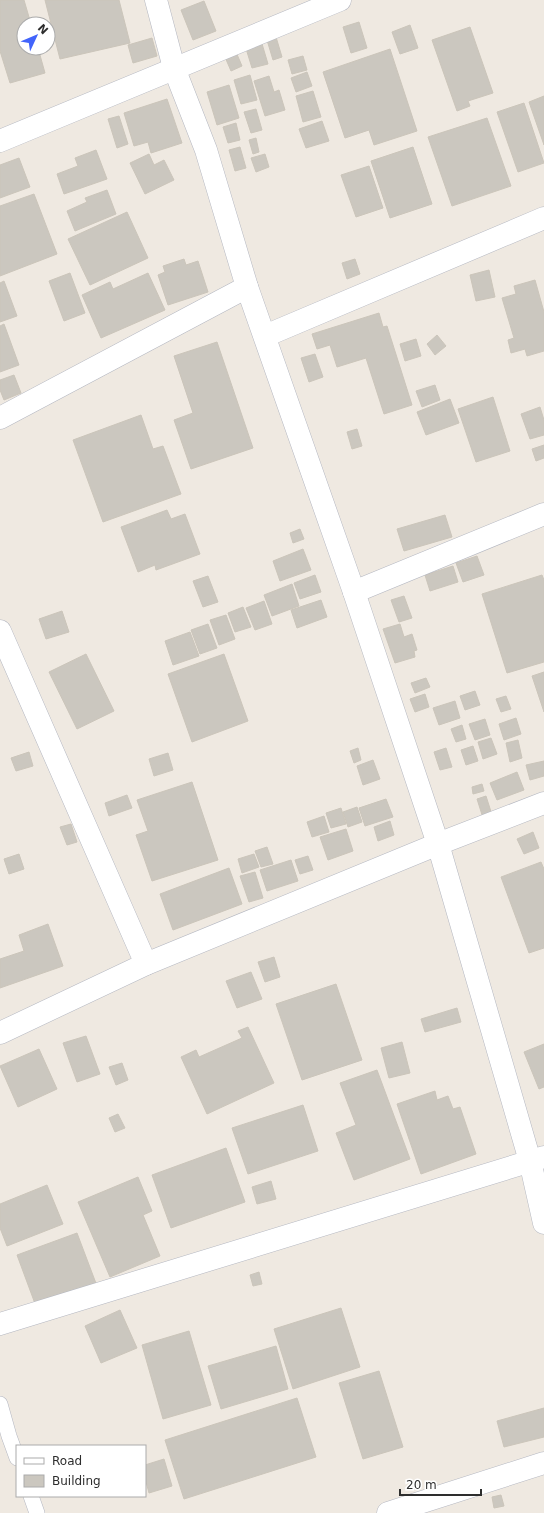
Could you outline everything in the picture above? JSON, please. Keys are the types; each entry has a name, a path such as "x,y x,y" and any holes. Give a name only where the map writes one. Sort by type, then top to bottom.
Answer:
{"street":[{"path":"156,0 174,68 206,150 247,287 354,592 438,844 537,1159 544,1223"},
{"path":"0,141 340,0"},
{"path":"265,336 544,218"},
{"path":"0,418 247,287"},
{"path":"354,592 544,514"},
{"path":"0,631 146,964"},
{"path":"0,1033 146,964 438,844 544,803"},
{"path":"0,1324 537,1159"},
{"path":"388,1513 544,1463"}],"lane":[{"path":"0,1404 16,1455"},
{"path":"31,1497 37,1513"}],"building":[{"path":"0,0 24,0 29,16 16,16 16,56 40,56 45,73 10,83 0,51"},
{"path":"45,0 119,0 130,43 60,59 56,43 56,16 49,16"},
{"path":"204,1 216,31 193,40 181,10"},
{"path":"359,22 367,48 351,53 343,27"},
{"path":"410,25 418,48 400,54 392,32"},
{"path":"470,27 493,93 468,101 470,106 457,111 432,40"},
{"path":"260,37 268,64 252,68 244,42"},
{"path":"276,37 282,57 273,60 267,40"},
{"path":"152,38 157,56 133,63 128,45"},
{"path":"390,49 417,131 374,145 369,130 345,138 323,72"},
{"path":"236,52 242,66 231,71 225,57"},
{"path":"303,56 307,70 292,74 288,60"},
{"path":"307,72 312,86 296,92 291,78"},
{"path":"250,75 257,100 241,104 234,80"},
{"path":"269,76 274,92 279,90 285,110 265,116 254,81"},
{"path":"229,85 239,118 217,125 207,92"},
{"path":"313,91 321,117 303,122 296,96"},
{"path":"544,96 544,145 529,102"},
{"path":"167,99 182,143 151,153 148,142 134,146 124,113"},
{"path":"524,103 544,163 518,172 497,112"},
{"path":"256,109 262,130 251,133 244,112"},
{"path":"119,116 128,144 117,148 108,119"},
{"path":"487,118 511,186 452,206 428,137"},
{"path":"322,121 329,141 306,148 299,129"},
{"path":"236,123 240,140 228,143 223,127"},
{"path":"256,138 259,152 253,154 249,140"},
{"path":"240,147 246,168 235,171 229,150"},
{"path":"413,147 432,204 390,218 371,161"},
{"path":"96,150 107,179 64,194 57,174 78,166 75,158"},
{"path":"149,154 154,165 164,160 174,180 145,194 130,163"},
{"path":"265,154 269,167 256,172 251,158"},
{"path":"19,158 30,187 0,198 0,165"},
{"path":"369,166 383,208 356,217 341,175"},
{"path":"107,190 116,214 75,231 67,211 87,202 85,198"},
{"path":"34,194 57,254 0,276 0,206"},
{"path":"127,212 148,258 90,285 68,239"},
{"path":"184,259 186,265 198,261 208,292 168,305 158,275 165,272 163,266"},
{"path":"355,259 360,274 347,279 342,263"},
{"path":"489,270 495,297 476,301 470,275"},
{"path":"70,273 85,313 64,321 49,281"},
{"path":"148,273 165,310 101,338 82,295 110,282 113,289"},
{"path":"535,280 544,312 544,351 527,356 525,349 511,353 508,340 514,338 502,298 516,294 514,286"},
{"path":"4,281 17,316 0,322 0,283"},
{"path":"379,313 383,327 387,326 412,405 384,414 366,358 337,367 330,345 317,349 312,334"},
{"path":"4,324 19,365 0,372 0,326"},
{"path":"437,335 446,346 435,355 427,344"},
{"path":"416,339 421,356 405,361 400,344"},
{"path":"217,342 253,448 191,469 174,420 193,413 174,356"},
{"path":"315,354 323,377 309,382 301,358"},
{"path":"14,375 21,393 4,400 0,390 0,380"},
{"path":"435,385 440,400 422,407 416,391"},
{"path":"493,397 510,451 476,462 458,409"},
{"path":"450,399 459,423 426,435 417,412"},
{"path":"540,407 544,420 544,435 530,439 521,414"},
{"path":"141,415 153,449 163,446 181,494 103,522 73,440"},
{"path":"357,429 362,446 352,449 347,432"},
{"path":"544,445 544,458 536,461 532,449"},
{"path":"167,510 171,519 185,514 200,554 156,570 155,565 138,572 121,527"},
{"path":"445,515 452,537 404,551 397,529"},
{"path":"300,529 304,539 293,543 290,533"},
{"path":"303,549 311,570 280,581 273,561"},
{"path":"477,556 484,575 463,582 456,563"},
{"path":"453,566 458,582 430,591 425,575"},
{"path":"315,575 321,592 300,599 294,583"},
{"path":"542,575 544,580 544,662 507,673 482,594"},
{"path":"208,576 218,602 203,607 193,581"},
{"path":"292,584 299,606 272,616 264,595"},
{"path":"404,596 412,618 399,622 391,600"},
{"path":"321,600 327,617 297,628 291,610"},
{"path":"264,601 272,624 255,630 246,608"},
{"path":"243,607 251,627 235,632 228,613"},
{"path":"62,611 69,632 46,639 39,619"},
{"path":"226,615 235,639 219,645 210,620"},
{"path":"208,624 217,648 200,654 191,630"},
{"path":"400,624 404,637 412,634 417,650 414,651 415,657 395,663 383,629"},
{"path":"190,632 199,656 173,665 165,641"},
{"path":"86,654 114,711 77,729 49,672"},
{"path":"224,654 248,721 192,742 168,674"},
{"path":"544,672 544,712 532,676"},
{"path":"426,678 430,687 415,693 411,683"},
{"path":"475,691 480,705 465,710 460,696"},
{"path":"425,694 429,707 415,712 410,699"},
{"path":"506,696 511,709 501,712 496,699"},
{"path":"455,701 460,718 439,725 433,708"},
{"path":"516,718 521,734 504,740 499,724"},
{"path":"485,719 490,735 475,740 469,724"},
{"path":"462,725 466,739 456,742 451,729"},
{"path":"491,738 497,754 483,759 478,742"},
{"path":"518,740 522,758 510,762 506,743"},
{"path":"473,746 478,761 466,765 461,750"},
{"path":"358,748 361,760 354,763 350,751"},
{"path":"446,748 452,767 440,770 434,752"},
{"path":"29,752 33,766 16,771 11,758"},
{"path":"168,753 173,770 154,776 149,759"},
{"path":"373,760 380,779 363,785 357,766"},
{"path":"544,761 544,776 530,780 526,765"},
{"path":"517,772 524,790 497,800 490,783"},
{"path":"192,782 218,860 152,881 136,835 148,831 137,800"},
{"path":"482,784 484,791 473,794 472,787"},
{"path":"127,795 132,808 109,816 105,803"},
{"path":"486,796 493,818 484,821 477,799"},
{"path":"386,799 393,817 365,826 359,808"},
{"path":"357,807 362,822 348,827 343,812"},
{"path":"341,808 346,824 331,828 326,813"},
{"path":"324,816 329,832 312,837 307,822"},
{"path":"390,821 394,835 378,841 374,827"},
{"path":"71,824 77,842 67,845 60,827"},
{"path":"346,829 353,851 328,860 320,837"},
{"path":"533,832 539,848 524,854 517,839"},
{"path":"267,847 273,864 261,867 255,851"},
{"path":"19,854 24,869 9,874 4,859"},
{"path":"254,854 259,867 242,873 238,859"},
{"path":"308,856 313,870 300,874 295,860"},
{"path":"291,860 298,881 267,891 260,870"},
{"path":"541,862 544,869 544,948 529,953 501,877"},
{"path":"229,868 242,904 173,930 160,894"},
{"path":"255,872 263,898 249,902 240,876"},
{"path":"48,924 63,966 0,988 0,959 24,951 19,935"},
{"path":"274,957 280,977 265,982 258,962"},
{"path":"251,972 262,999 237,1008 226,981"},
{"path":"336,984 362,1060 302,1080 276,1004"},
{"path":"457,1008 461,1022 425,1032 421,1019"},
{"path":"248,1027 274,1083 207,1114 181,1057 196,1050 199,1057 242,1038 238,1031"},
{"path":"86,1036 100,1074 77,1082 63,1043"},
{"path":"402,1042 410,1073 389,1078 381,1048"},
{"path":"544,1044 544,1087 539,1089 524,1052"},
{"path":"39,1049 57,1089 18,1107 0,1066"},
{"path":"122,1063 128,1080 116,1085 109,1067"},
{"path":"377,1070 410,1159 354,1180 336,1133 356,1125 340,1083"},
{"path":"435,1091 437,1100 448,1096 453,1109 460,1107 476,1154 421,1174 397,1104"},
{"path":"303,1105 318,1151 248,1174 232,1128"},
{"path":"118,1114 125,1128 115,1132 109,1118"},
{"path":"226,1148 245,1202 171,1228 152,1175"},
{"path":"138,1177 152,1211 143,1215 160,1256 110,1277 78,1202"},
{"path":"271,1181 276,1199 257,1204 252,1187"},
{"path":"47,1185 63,1224 7,1246 0,1228 0,1204"},
{"path":"77,1233 97,1286 37,1309 17,1255"},
{"path":"259,1272 262,1284 253,1286 250,1275"},
{"path":"341,1308 360,1367 293,1389 274,1329"},
{"path":"120,1310 137,1348 101,1363 85,1326"},
{"path":"189,1331 211,1405 163,1419 142,1345"},
{"path":"276,1346 288,1389 221,1409 208,1366"},
{"path":"379,1371 403,1447 363,1459 339,1383"},
{"path":"297,1398 316,1457 184,1499 165,1440"},
{"path":"544,1408 544,1437 504,1447 497,1421"},
{"path":"164,1459 172,1486 149,1493 146,1482 146,1465"},
{"path":"501,1495 504,1506 494,1508 492,1497"}]}
